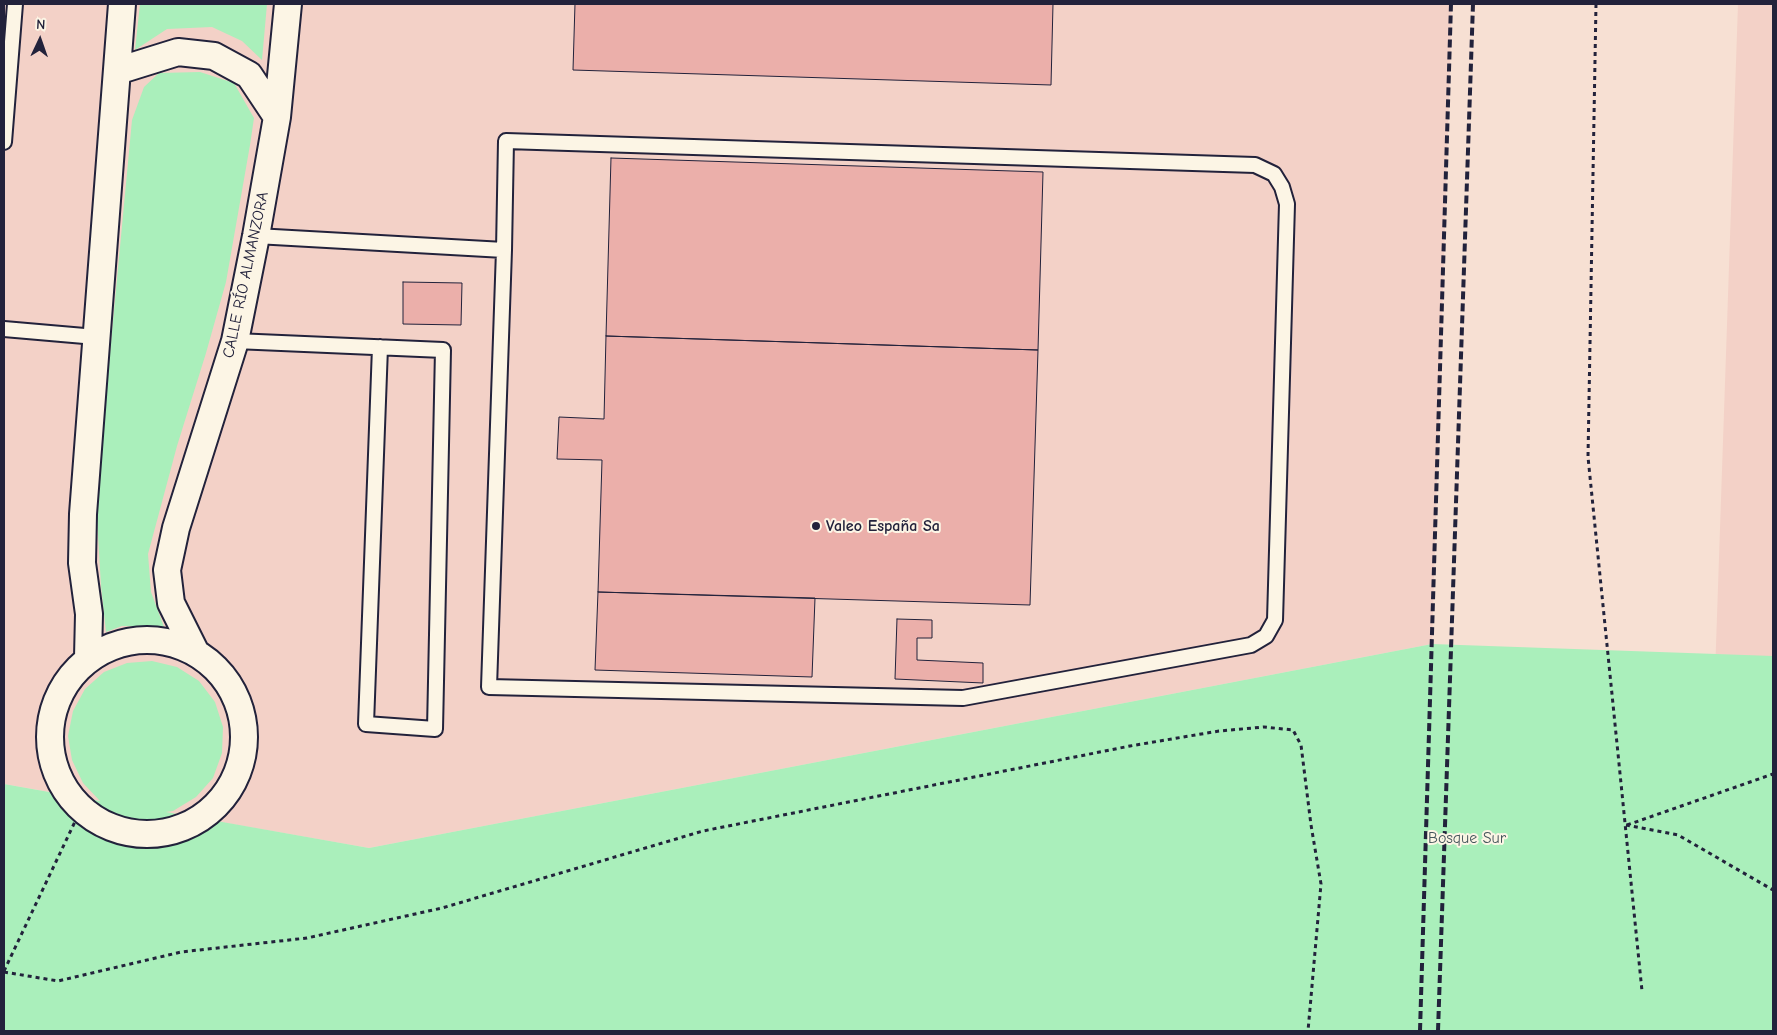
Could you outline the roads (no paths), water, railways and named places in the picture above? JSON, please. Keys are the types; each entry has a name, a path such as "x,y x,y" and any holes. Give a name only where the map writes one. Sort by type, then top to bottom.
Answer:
{"street":[{"path":"88,657 89,614 82,563 83,514 122,4"},
{"name":"CALLE RÍO ALMANZORA","path":"196,653 171,603 167,570 176,528 235,340 277,117 288,4"},
{"path":"117,71 178,52 214,56 249,75 277,117"},
{"path":"143,640 170,643 196,653 221,674 238,702 245,734 241,766 226,796 203,818 173,832 140,835 108,827 81,809 63,786 52,760 50,731 56,703 70,677 88,657 116,645 143,640"}],"lane":[{"path":"4,142 15,4"},
{"path":"506,140 1255,165 1274,174 1282,187 1287,204 1275,620 1266,636 1251,645 963,698 489,687 504,250 506,140"},
{"path":"256,236 504,250"},
{"path":"4,329 96,338"},
{"path":"235,340 443,350 435,729 366,724 380,347"}],"railway":[{"path":"1420,1031 1451,4"},
{"path":"1438,1031 1473,4"}],"place":[{"name":"Valeo España Sa","path":"816,526"}],"park label":[{"name":"Bosque Sur","path":"1467,838"}]}
